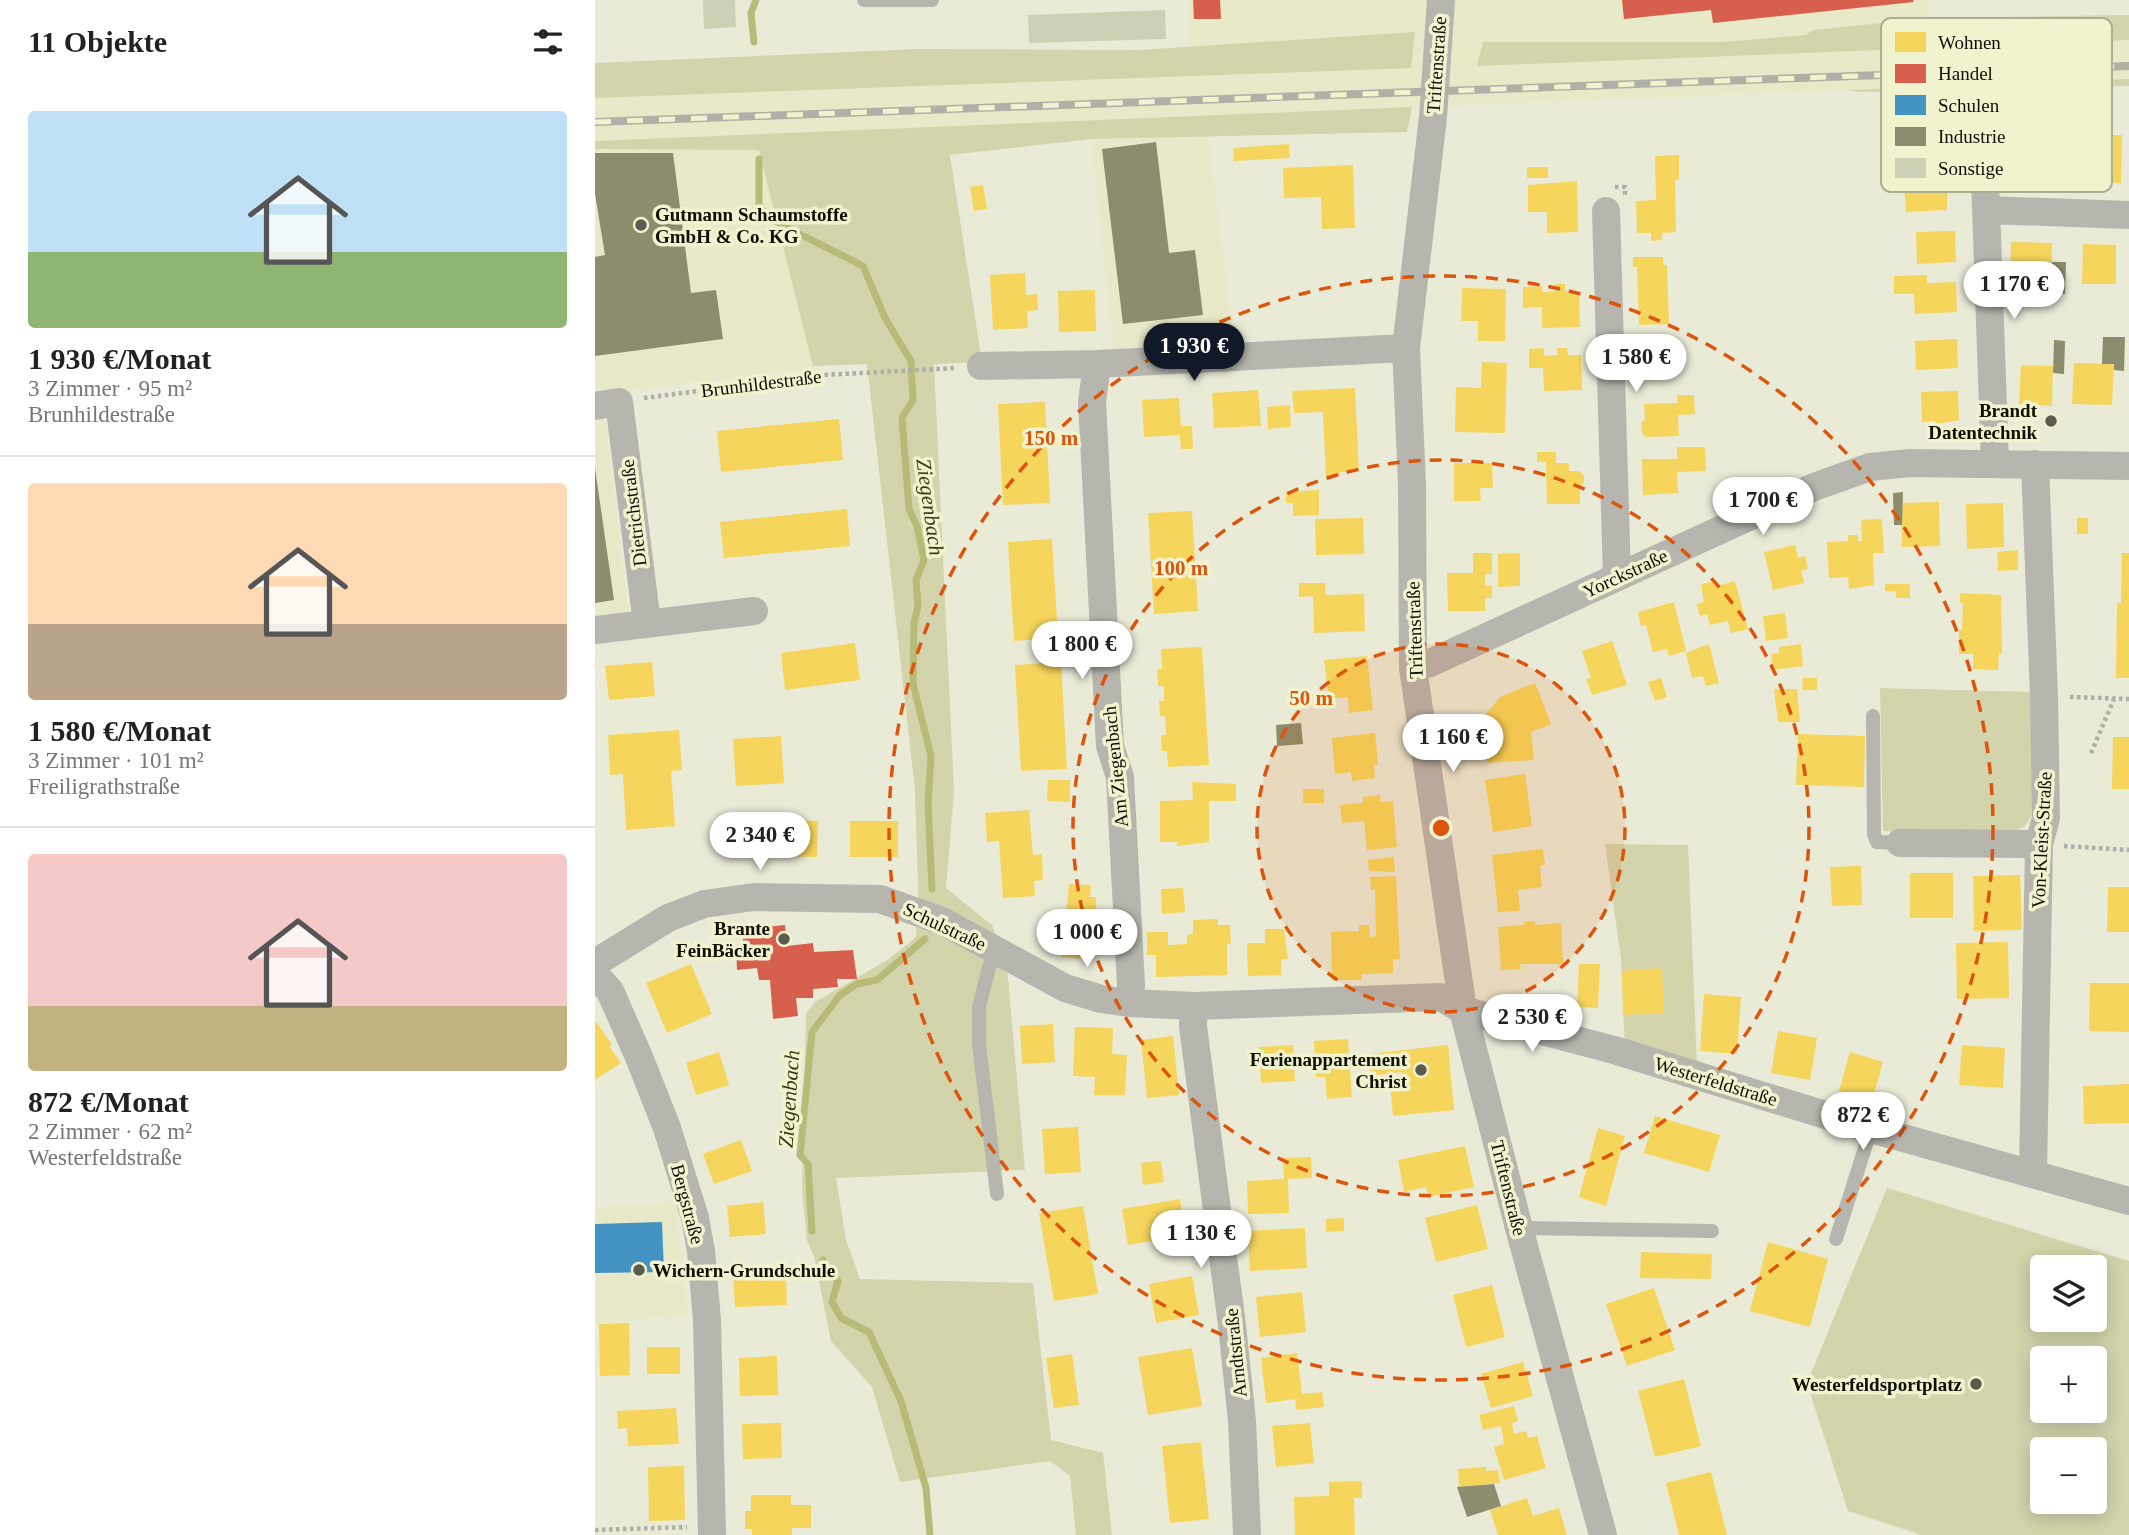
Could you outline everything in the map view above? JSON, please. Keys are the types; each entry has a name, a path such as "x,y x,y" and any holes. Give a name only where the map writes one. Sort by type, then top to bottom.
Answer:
{"street":[{"name":"Triftenstraße","path":"1441,0 1433,117 1406,348 1412,484 1413,668 1463,1010 1603,1535"},
{"path":"1985,192 1995,464"},
{"path":"1986,209 2129,215"},
{"path":"1606,211 1617,577"},
{"path":"981,366 1097,364 1406,348"},
{"name":"Am Ziegenbach","path":"1097,364 1092,402 1110,746 1120,777 1131,985 1129,1003"},
{"name":"Dietrichstraße","path":"607,404 647,623"},
{"name":"Yorckstraße","path":"1413,668 1430,663 1814,487 1871,467 1910,463 2129,466"},
{"name":"Von-Kleist-Straße","path":"2033,1174 2039,844 2046,818 2035,464"},
{"path":"595,630 754,611"},
{"path":"1901,843 2039,844"},
{"name":"Schulstraße","path":"595,963 668,919 704,904 754,897 880,899 942,921 1065,988 1101,999 1194,1006 1440,997 1463,1010"},
{"name":"Bergstraße","path":"595,974 610,990 639,1056 667,1128 695,1218 701,1251 707,1320 712,1531"},
{"name":"Arndtstraße","path":"1194,1006 1193,1026 1233,1325 1247,1535"},
{"name":"Westerfeldstraße","path":"1463,1010 1613,1050 1871,1129 2129,1201"}],"lane":[{"path":"864,0 932,0"},
{"path":"1873,716 1874,834 1877,842 1901,843"},
{"path":"997,951 989,967 978,1007 979,1045 997,1194"},
{"path":"1836,1239 1871,1129"},
{"path":"1519,1228 1712,1231"}],"path":[{"name":"Brunhildestraße","path":"607,404 823,375 927,368"},
{"path":"2044,696 2129,699"},
{"path":"2091,753 2114,699"},
{"path":"2039,844 2129,850"},
{"path":"595,1530 712,1531"}],"shaded area":[{"path":"1188,0 1928,0 1930,18 1881,18 1881,23 1813,30 1806,35 1722,42 1484,42 1477,65 1881,50 1881,89 595,141 595,98 1411,67 1415,32 1190,47"},
{"path":"2129,15 2129,40 2112,41 2112,18 1930,18"},
{"path":"1881,23 1881,50 1477,66 1483,42 1722,42 1806,35 1813,30"},
{"path":"1415,32 1411,68 595,98 595,63 917,49 1140,50"},
{"path":"2129,40 2129,79 2112,80 2112,41"},
{"path":"2129,79 2129,86 2112,86 2112,80"},
{"path":"1881,89 1881,91 1857,92 1849,90"},
{"path":"1412,107 1407,132 1091,139 950,155 982,362 934,364 954,792 946,888 992,925 1007,967 1025,1170 836,1178 846,1240 860,1279 1033,1283 1051,1440 1103,1453 1112,1535 1076,1535 1070,1476 1050,1461 900,1482 872,1387 831,1341 814,1256 807,1241 802,1189 806,1013 815,1002 889,959 916,937 918,887 915,790 867,364 813,366 759,150 595,149 595,141"},
{"path":"1208,135 1234,341 1114,348 1091,140"},
{"path":"595,149 760,150 813,366 603,396 628,613 595,617"},
{"path":"1880,688 2031,692 2033,814 2025,826 2008,835 1883,831"},
{"path":"1605,844 1688,845 1697,1065 1625,1050 1621,959"},
{"path":"1887,1188 2129,1261 2129,1535 1922,1535 1848,1511 1807,1383"},
{"name":"Wichern-Grundschule","path":"675,1201 688,1317 595,1323 595,1207"}],"building: Wohnen":[{"path":"2112,135 2122,135 2121,183 2112,183"},
{"path":"1289,144 1290,158 1234,161 1233,148"},
{"path":"1679,155 1679,180 1675,180 1676,232 1662,233 1662,240 1651,241 1651,233 1637,233 1636,201 1656,200 1655,156"},
{"path":"1353,165 1355,228 1322,229 1321,197 1284,198 1283,168"},
{"path":"1527,167 1548,167 1548,178 1527,178"},
{"path":"1577,181 1578,232 1547,233 1547,212 1528,212 1528,185"},
{"path":"983,185 987,209 974,211 970,187"},
{"path":"1902,192 1947,192 1947,210 1906,212 1905,195"},
{"path":"1955,231 1956,262 1917,264 1916,232"},
{"path":"2011,242 2052,243 2051,289 2010,287"},
{"path":"2083,244 2116,245 2116,284 2082,284"},
{"path":"1633,257 1663,257 1663,265 1667,265 1669,324 1639,325 1637,267 1633,267"},
{"path":"1025,273 1026,295 1037,294 1038,310 1027,311 1028,328 993,330 990,275"},
{"path":"1927,275 1927,283 1956,282 1957,312 1915,314 1914,294 1894,294 1894,276"},
{"path":"1555,284 1565,284 1565,291 1579,291 1580,327 1542,328 1542,307 1523,308 1523,287 1542,286 1542,292 1555,292"},
{"path":"1462,288 1506,289 1505,341 1478,341 1478,321 1461,321"},
{"path":"1095,290 1096,331 1059,332 1058,291"},
{"path":"1957,339 1958,368 1916,370 1915,341"},
{"path":"1544,348 1544,356 1557,355 1557,348 1567,348 1568,355 1581,355 1582,390 1544,391 1543,368 1529,368 1529,349"},
{"path":"1482,362 1507,363 1505,433 1455,432 1456,387 1481,388"},
{"path":"2074,363 2114,364 2112,405 2072,404"},
{"path":"2021,365 2053,366 2052,406 2019,404"},
{"path":"1355,388 1359,472 1340,472 1340,476 1326,477 1323,412 1294,413 1292,391"},
{"path":"1258,390 1261,426 1214,428 1212,393"},
{"path":"1958,391 1959,420 1937,424 1934,421 1922,422 1921,392"},
{"path":"1677,395 1694,395 1695,414 1678,415 1679,436 1645,437 1641,423 1645,419 1644,404 1677,403"},
{"path":"1179,398 1181,426 1192,426 1193,449 1181,449 1180,435 1144,437 1142,400"},
{"path":"1045,402 1050,503 1003,505 998,404"},
{"path":"1290,405 1291,427 1268,429 1267,407"},
{"path":"839,419 843,460 721,472 717,431"},
{"path":"1677,447 1705,447 1706,471 1677,472 1678,493 1643,495 1642,459 1677,459"},
{"path":"1537,452 1556,452 1556,463 1569,463 1569,471 1579,471 1584,476 1584,483 1580,486 1580,504 1547,504 1546,462 1537,462"},
{"path":"1454,463 1492,463 1493,488 1480,488 1481,501 1454,501"},
{"path":"1319,490 1319,515 1293,516 1293,503 1286,503 1286,492"},
{"path":"1939,502 1940,546 1902,547 1901,503"},
{"path":"2003,503 2004,547 1967,549 1966,504"},
{"path":"847,509 850,546 724,558 720,522"},
{"path":"1192,511 1198,611 1154,614 1148,513"},
{"path":"1363,518 1364,554 1316,555 1315,519"},
{"path":"2077,518 2088,518 2088,534 2077,534"},
{"path":"1882,519 1884,553 1873,553 1874,585 1849,589 1848,577 1829,578 1827,542 1848,541 1848,535 1858,535 1858,541 1862,541 1861,520"},
{"path":"1052,539 1058,638 1014,641 1008,542"},
{"path":"1795,545 1798,558 1805,556 1808,569 1801,571 1804,583 1773,590 1764,552"},
{"path":"2018,550 2018,570 1998,571 1997,552"},
{"path":"1473,553 1492,553 1492,574 1485,574 1485,586 1492,586 1492,598 1485,598 1485,611 1448,611 1447,573 1473,573"},
{"path":"1520,553 1520,586 1498,587 1498,554"},
{"path":"2122,553 2129,553 2129,678 2116,678 2117,603 2121,603"},
{"path":"1716,581 1717,586 1735,581 1748,629 1731,633 1728,621 1710,625 1707,614 1700,616 1697,604 1704,602 1701,584"},
{"path":"1299,583 1325,583 1326,595 1364,594 1365,631 1314,633 1313,596 1299,597"},
{"path":"1885,584 1910,584 1910,598 1896,598 1896,591 1885,591"},
{"path":"1960,593 2001,595 2002,654 1999,653 1998,670 1973,669 1973,654 1959,654 1963,603 1960,603"},
{"path":"1674,602 1686,651 1669,656 1667,649 1653,652 1646,625 1641,626 1638,612"},
{"path":"1785,613 1788,638 1766,641 1763,616"},
{"path":"1612,641 1627,685 1592,695 1586,679 1591,678 1582,651"},
{"path":"855,643 860,680 785,690 781,653"},
{"path":"1709,644 1719,683 1706,686 1703,676 1692,678 1686,653"},
{"path":"1801,644 1803,666 1773,670 1771,654 1779,653 1779,647"},
{"path":"1202,647 1209,765 1168,767 1167,751 1162,751 1161,735 1166,735 1165,716 1160,716 1159,701 1164,701 1164,686 1158,686 1157,669 1162,669 1161,649"},
{"path":"1367,656 1373,710 1349,713 1348,697 1329,699 1324,660"},
{"path":"652,662 655,696 609,700 605,666"},
{"path":"1061,662 1067,769 1021,771 1015,665"},
{"path":"1661,678 1667,697 1655,701 1648,682"},
{"path":"1803,678 1817,678 1817,690 1802,690"},
{"path":"1535,683 1551,724 1531,732 1534,760 1487,763 1483,718 1500,697"},
{"path":"1774,689 1797,689 1800,722 1778,722"},
{"path":"679,730 682,770 671,771 675,826 626,830 623,774 610,775 608,735"},
{"path":"1375,733 1378,765 1374,765 1375,778 1352,781 1351,772 1335,774 1332,738"},
{"path":"1798,734 1865,736 1864,787 1796,785"},
{"path":"781,736 784,783 736,786 733,739"},
{"path":"2113,737 2129,737 2129,789 2112,789"},
{"path":"1525,774 1532,826 1493,832 1485,780"},
{"path":"1048,780 1070,780 1070,802 1047,801"},
{"path":"1192,782 1236,784 1236,801 1209,801 1209,842 1177,846 1177,842 1160,842 1160,801 1193,800"},
{"path":"1303,789 1324,789 1324,803 1303,803"},
{"path":"1380,795 1381,802 1393,801 1397,847 1367,850 1364,821 1342,823 1340,805 1363,803 1363,797"},
{"path":"1029,810 1033,855 1042,854 1043,880 1034,881 1035,896 1003,898 999,841 987,842 985,813"},
{"path":"771,819 818,821 817,857 769,856"},
{"path":"850,821 898,821 898,857 850,857"},
{"path":"1543,849 1545,865 1540,866 1542,887 1518,890 1520,911 1498,912 1492,855"},
{"path":"1394,857 1395,872 1369,871 1368,860"},
{"path":"1861,866 1862,905 1832,906 1830,867"},
{"path":"1910,873 1953,873 1953,918 1910,918"},
{"path":"2020,875 2022,930 1974,931 1973,876"},
{"path":"1396,876 1400,959 1393,959 1393,973 1361,974 1362,980 1332,980 1331,932 1359,931 1359,925 1369,925 1370,937 1376,936 1375,890 1371,890 1370,877"},
{"path":"1069,884 1091,885 1090,897 1096,897 1096,935 1105,936 1104,947 1095,946 1094,960 1062,957"},
{"path":"2108,887 2129,887 2129,932 2107,932"},
{"path":"1183,888 1185,912 1162,914 1161,889"},
{"path":"1218,919 1218,925 1230,925 1231,944 1227,944 1227,975 1156,977 1156,955 1147,955 1147,932 1168,932 1168,945 1187,944 1187,935 1193,934 1193,920"},
{"path":"1535,921 1535,925 1561,923 1563,964 1520,964 1521,969 1501,970 1498,927 1524,925 1524,922"},
{"path":"1265,929 1284,929 1288,959 1281,960 1281,975 1248,976 1247,943 1265,943"},
{"path":"2008,942 2009,998 1957,999 1956,943"},
{"path":"691,964 712,1014 667,1033 646,983"},
{"path":"1579,964 1600,964 1598,1008 1577,1007"},
{"path":"1662,968 1664,1013 1623,1015 1622,971"},
{"path":"2090,983 2129,983 2129,1032 2089,1031"},
{"path":"1704,994 1741,997 1737,1054 1700,1051"},
{"path":"595,1020 621,1063 595,1080"},
{"path":"1053,1024 1055,1062 1022,1064 1020,1026"},
{"path":"1075,1027 1113,1028 1112,1054 1127,1055 1125,1095 1094,1095 1095,1077 1073,1076"},
{"path":"1778,1031 1817,1038 1810,1080 1771,1073"},
{"path":"1173,1036 1179,1095 1147,1098 1141,1040"},
{"path":"1348,1039 1352,1097 1327,1099 1325,1077 1316,1077 1314,1041"},
{"path":"1293,1045 1295,1081 1261,1083 1259,1047"},
{"path":"1448,1045 1454,1110 1393,1116 1390,1084 1403,1082 1402,1072 1370,1076 1368,1054"},
{"path":"1962,1045 2005,1048 2003,1088 1959,1085"},
{"path":"719,1052 729,1085 696,1095 686,1063"},
{"path":"1850,1052 1883,1062 1872,1101 1839,1091"},
{"path":"2129,1084 2129,1123 2084,1124 2083,1086"},
{"path":"1655,1116 1720,1135 1709,1172 1644,1153"},
{"path":"1078,1127 1081,1172 1045,1174 1042,1129"},
{"path":"1598,1128 1625,1136 1606,1206 1579,1197"},
{"path":"741,1140 752,1171 714,1184 703,1154"},
{"path":"1465,1146 1474,1187 1428,1197 1426,1187 1404,1192 1398,1160"},
{"path":"1311,1157 1312,1178 1288,1179 1289,1213 1248,1214 1247,1181 1284,1179 1283,1158"},
{"path":"1161,1161 1164,1182 1143,1185 1141,1163"},
{"path":"1180,1199 1186,1235 1128,1245 1122,1209"},
{"path":"763,1202 766,1234 730,1237 727,1206"},
{"path":"1477,1205 1488,1249 1436,1262 1425,1218"},
{"path":"1083,1206 1098,1294 1054,1301 1039,1213"},
{"path":"1344,1218 1344,1231 1326,1232 1326,1219"},
{"path":"1305,1228 1307,1268 1250,1271 1248,1231"},
{"path":"1768,1242 1828,1259 1810,1327 1750,1311"},
{"path":"1641,1252 1712,1254 1711,1279 1640,1278"},
{"path":"786,1271 787,1305 735,1307 733,1272"},
{"path":"1192,1276 1199,1315 1156,1323 1149,1284"},
{"path":"1492,1285 1505,1337 1466,1347 1453,1295"},
{"path":"1654,1288 1675,1350 1627,1366 1606,1304"},
{"path":"1302,1292 1306,1332 1260,1337 1256,1297"},
{"path":"629,1323 630,1375 600,1376 599,1324"},
{"path":"647,1347 680,1347 680,1374 647,1374"},
{"path":"1192,1348 1202,1406 1148,1415 1138,1357"},
{"path":"1297,1353 1302,1394 1322,1392 1324,1407 1296,1410 1295,1399 1266,1403 1261,1358"},
{"path":"1072,1354 1079,1405 1054,1408 1046,1358"},
{"path":"777,1356 778,1395 740,1396 739,1358"},
{"path":"1523,1362 1533,1396 1491,1408 1481,1374"},
{"path":"1684,1379 1701,1446 1655,1457 1638,1391"},
{"path":"1514,1406 1518,1421 1512,1423 1514,1434 1526,1431 1528,1438 1537,1436 1546,1468 1504,1480 1494,1447 1504,1444 1501,1426 1483,1430 1479,1415"},
{"path":"676,1408 679,1444 628,1446 627,1428 618,1429 617,1411"},
{"path":"781,1423 782,1458 743,1459 742,1424"},
{"path":"1310,1423 1314,1463 1276,1467 1272,1426"},
{"path":"1201,1442 1209,1519 1170,1523 1162,1446"},
{"path":"684,1466 685,1520 649,1521 648,1467"},
{"path":"1486,1467 1486,1471 1498,1470 1500,1483 1459,1487 1458,1469"},
{"path":"1711,1472 1727,1535 1679,1535 1666,1483"},
{"path":"1362,1481 1362,1498 1354,1498 1355,1535 1295,1535 1294,1497 1329,1496 1329,1482"},
{"path":"751,1495 791,1495 791,1505 811,1505 811,1528 792,1528 792,1535 752,1535 752,1529 745,1529 745,1511 751,1511"},
{"path":"1527,1498 1533,1516 1559,1508 1567,1535 1498,1535 1490,1510"}],"building: Handel":[{"path":"1193,0 1220,0 1221,19 1194,19"},
{"path":"1622,0 1914,2 1713,23 1711,10 1624,19"},
{"path":"785,925 787,946 813,943 814,952 853,950 857,979 837,979 838,987 813,989 813,998 796,998 798,1016 773,1019 770,980 759,980 757,968 737,970 736,945 743,944 743,929"}],"building: Schulen":[{"path":"662,1222 664,1272 595,1273 595,1224"}],"building: Industrie":[{"path":"1156,142 1169,253 1195,250 1203,315 1123,324 1102,149"},
{"name":"Gutmann Schaumstoffe GmbH & Co. KG","path":"595,153 673,153 691,293 716,290 723,339 595,356 595,257 605,255 595,194"},
{"path":"2052,262 2066,262 2065,294 2044,293 2044,288 2051,289"},
{"path":"2103,337 2125,337 2124,371 2114,370 2114,364 2102,364"},
{"path":"2054,340 2065,341 2064,374 2053,373"},
{"path":"595,468 614,600 595,603"},
{"path":"1903,492 1902,525 1894,525 1893,493"},
{"path":"1301,723 1303,744 1277,746 1276,725"},
{"path":"1494,1484 1501,1506 1467,1517 1457,1487"}],"building: Sonstige":[{"path":"703,0 735,0 736,27 704,29"},
{"path":"1165,10 1166,39 1029,43 1028,15"}],"waterway":[{"name":"Ziegenbach","path":"754,42 751,13 756,0"},
{"name":"Ziegenbach","path":"759,159 759,205 770,219 863,266 885,318 911,361 913,400 902,418 909,509 917,526 924,560 916,580 918,606 914,623 913,684 931,756 928,804 932,889"},
{"name":"Ziegenbach","path":"812,1231 808,1164 800,1155 812,1032 840,995 857,984 877,980 925,939"},
{"name":"Ziegenbach","path":"823,1260 828,1272 838,1281 832,1302 841,1318 869,1332 901,1401 926,1488 930,1535"}],"railway":[{"path":"2112,67 2129,66"},
{"path":"595,122 1881,75"}],"place":[{"name":"Gutmann Schaumstoffe GmbH & Co. KG","path":"641,225"},
{"name":"Brandt Datentechnik","path":"2051,421"},
{"name":"Brante FeinBäcker","path":"784,939"},
{"name":"Ferienappartement Christ","path":"1421,1070"},
{"name":"Wichern-Grundschule","path":"639,1270"},
{"name":"Westerfeldsportplatz","path":"1976,1384"}]}
